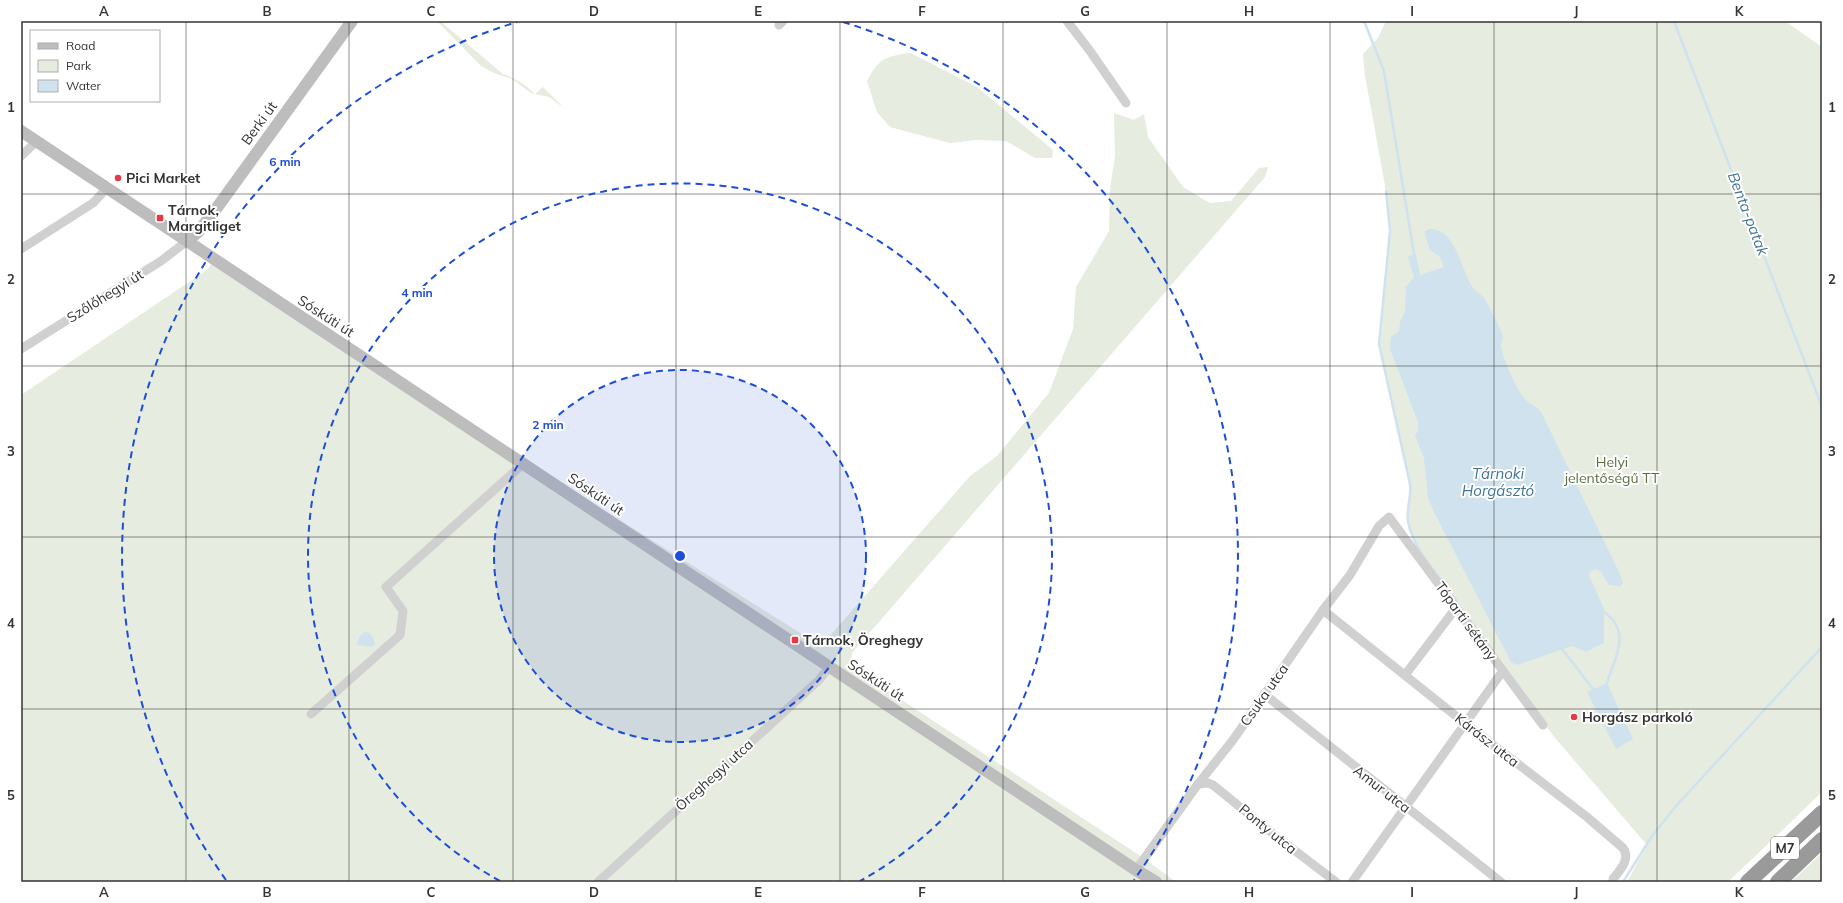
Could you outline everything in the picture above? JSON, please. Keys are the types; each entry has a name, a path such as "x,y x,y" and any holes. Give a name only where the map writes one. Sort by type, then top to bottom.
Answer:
{"highway":[{"name":"M7","path":"1748,882 1822,813"},
{"name":"M7","path":"1778,882 1822,840"}],"main road":[{"name":"Berki út","path":"187,241 198,232 216,209 352,21"},
{"name":"Sóskúti út","path":"21,131 1156,882"}],"street":[{"path":"1067,21 1126,103"},
{"path":"21,156 37,141"},
{"path":"21,249 93,203 107,188"},
{"name":"Szőlőhegyi út","path":"21,349 162,261 187,241"},
{"path":"311,714 400,635 403,611 386,587 523,464"},
{"name":"Tóparti sétány","path":"1389,517 1502,672 1543,725"},
{"name":"Csuka utca","path":"1136,870 1198,784 1233,740 1323,610 1356,566 1379,526 1389,517"},
{"path":"1405,675 1456,608"},
{"name":"Kárász utca","path":"1323,610 1466,724 1587,817 1623,848 1626,852 1626,859 1613,879"},
{"name":"Öreghegyi utca","path":"598,882 818,680 829,667"},
{"path":"1352,882 1502,672"},
{"name":"Amur utca","path":"1264,694 1501,882"},
{"name":"Ponty utca","path":"1198,784 1208,782 1213,785 1336,882"}],"green space":[{"path":"437,21 440,21 503,74 528,87 535,94 531,93 512,79 494,73 481,66"},
{"name":"Helyi jelentőségű TT","path":"1386,21 1785,21 1822,47 1822,792 1728,882 1627,882 1647,845 1555,738 1419,549 1412,533 1408,518 1410,484 1379,344 1390,231 1386,191 1365,76 1363,54 1378,38"},
{"path":"911,53 977,87 1053,150 1052,158 1035,158 1006,141 976,140 950,143 890,127 877,112 867,81 875,67 884,60 895,55"},
{"path":"543,87 564,108 549,97 535,94"},
{"path":"1114,113 1134,120 1144,114 1148,137 1183,187 1210,203 1231,201 1259,168 1268,167 1265,177 852,653 851,667 1142,857 1176,882 21,882 21,395 207,270 217,257 535,467 821,646 970,476 997,456 1049,393 1073,329 1076,287 1109,231 1110,189 1115,156"},
{"path":"1822,853 1822,882 1791,882"}],"water":[{"name":"Tárnoki Horgásztó","path":"1430,229 1439,231 1446,235 1457,252 1473,288 1483,297 1488,305 1502,333 1503,338 1501,349 1514,382 1525,399 1538,408 1541,412 1620,574 1623,583 1620,586 1609,585 1601,572 1596,569 1591,571 1589,575 1604,609 1604,643 1586,652 1572,646 1517,665 1511,662 1428,498 1424,458 1415,436 1418,430 1418,422 1390,349 1391,337 1399,331 1400,322 1405,312 1406,287 1414,277 1408,257 1414,254 1416,255 1420,275 1444,267 1440,257 1430,250 1425,231"},
{"path":"365,632 371,635 373,639 375,645 372,647 358,645 357,642 360,636"},
{"path":"1607,683 1633,739 1616,749 1587,692"}],"waterway":[{"path":"1364,21 1384,71 1414,254"},
{"name":"Benta-patak","path":"1674,21 1822,407"},
{"path":"1386,191 1390,231 1379,344 1410,484 1408,521 1415,542 1421,552 1456,600"},
{"path":"1602,610 1614,621 1620,637 1617,653 1607,683"},
{"path":"1623,882 1652,836 1676,806 1822,647"},
{"path":"1562,649 1593,689"}],"place":[{"name":"Pici Market","path":"118,178"},
{"name":"Tárnok, Margitliget","path":"160,218"},
{"name":"Tárnok, Öreghegy","path":"795,640"},
{"name":"Horgász parkoló","path":"1574,717"}]}
